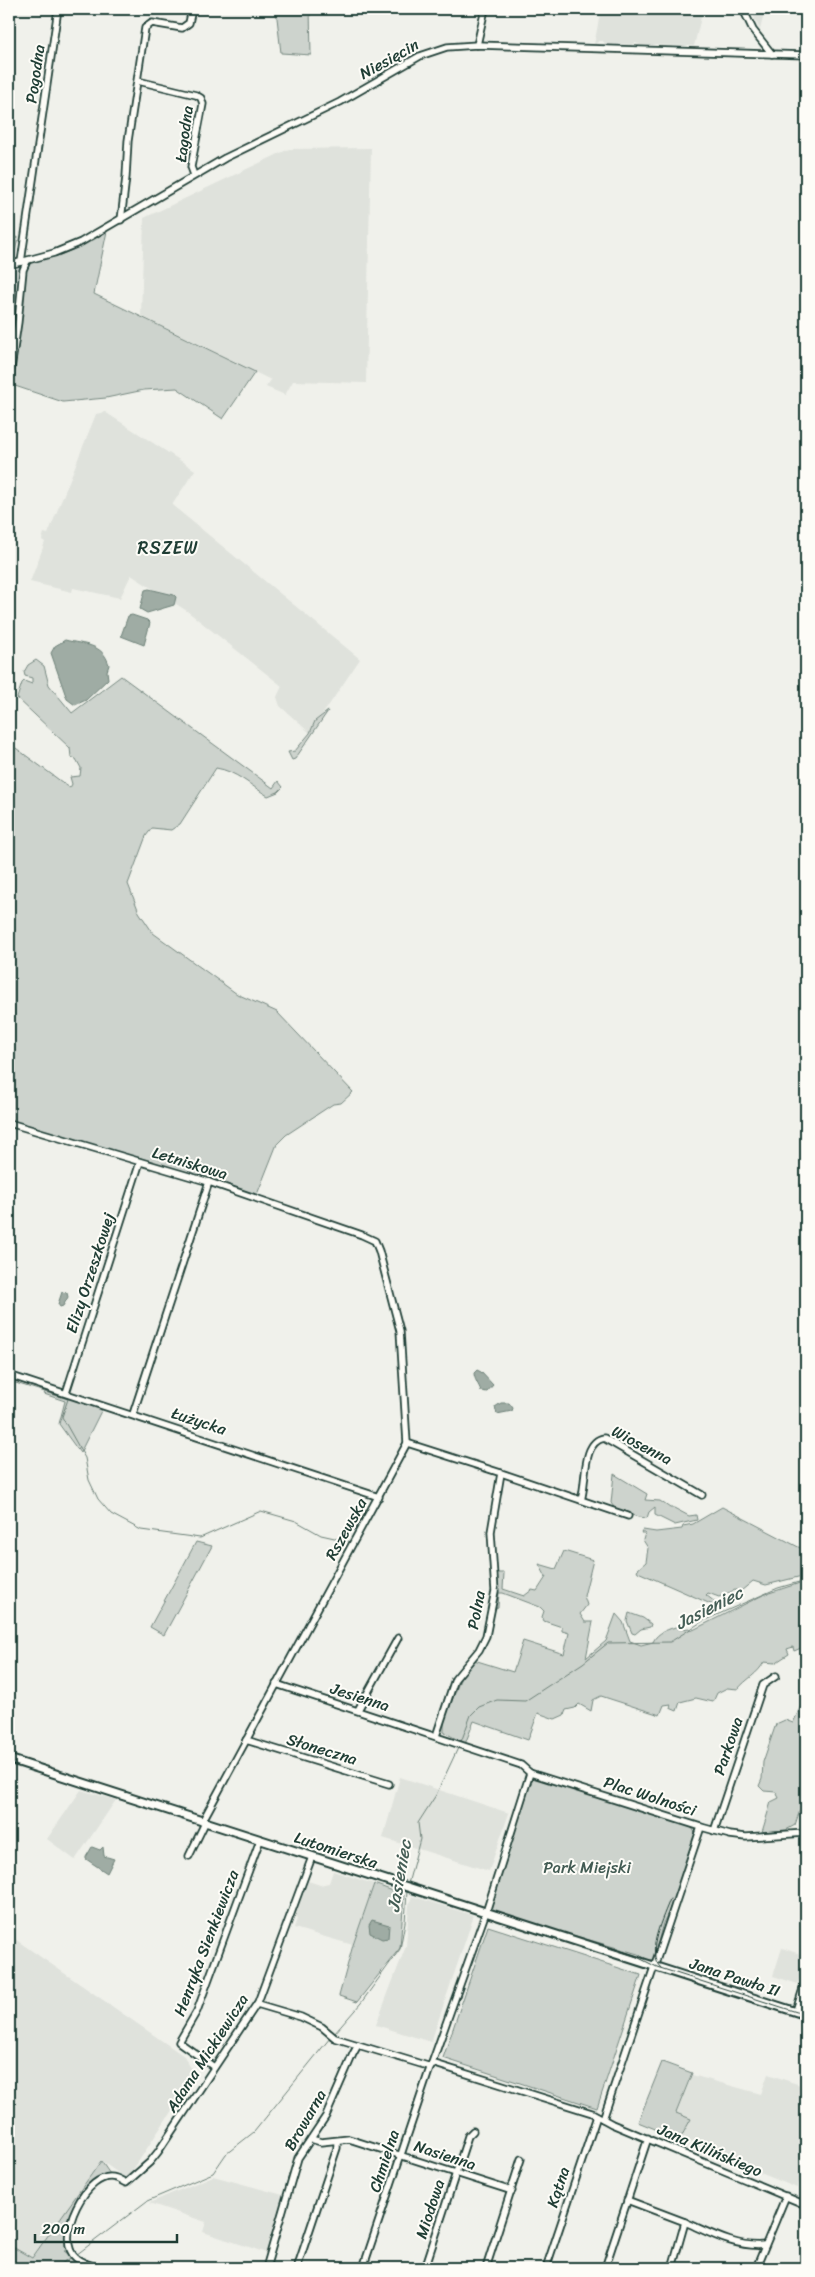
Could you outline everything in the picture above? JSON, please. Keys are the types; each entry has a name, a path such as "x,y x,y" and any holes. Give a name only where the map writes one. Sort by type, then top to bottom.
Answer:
{"main road":[{"name":"Lutomierska","path":"9,1759 655,1966"},
{"name":"Jana Pawła II","path":"655,1966 806,2015"}],"street":[{"name":"Pogodna","path":"9,382 18,322 22,270 58,9"},
{"path":"121,220 128,141 145,28 152,24 182,28 189,23 192,9"},
{"path":"477,45 485,9"},
{"path":"743,9 753,30 772,54"},
{"name":"Niesięcin","path":"9,265 65,249 121,220 194,176 346,99 423,55 447,47 477,45 806,55"},
{"name":"Łagodna","path":"138,81 196,94 201,98 203,104 191,166 194,176"},
{"name":"Letniskowa","path":"9,1123 209,1182 372,1239 378,1246 398,1320 408,1443"},
{"name":"Elizy Orzeszkowej","path":"66,1393 140,1162"},
{"path":"133,1414 209,1182"},
{"name":"Łużycka","path":"9,1374 379,1497"},
{"name":"Wiosenna","path":"581,1500 588,1454 596,1441 604,1438 702,1495"},
{"path":"408,1443 628,1516"},
{"name":"Rszewska","path":"189,1856 204,1822 246,1740 408,1443"},
{"name":"Polna","path":"436,1736 455,1679 479,1650 486,1636 495,1591 491,1532 501,1473"},
{"path":"358,1710 398,1638"},
{"name":"Parkowa","path":"714,1831 763,1685 776,1676"},
{"name":"Jesienna","path":"276,1684 436,1736"},
{"path":"432,2065 530,1773 521,1765 436,1736"},
{"name":"Słoneczna","path":"246,1740 389,1784"},
{"name":"Plac Wolności","path":"530,1773 701,1827 603,2120"},
{"path":"701,1827 746,1837 806,1833"},
{"name":"Henryka Sienkiewicza","path":"214,2067 179,2042 197,2011 260,1840"},
{"name":"Adama Mickiewicza","path":"101,2268 84,2263 74,2256 68,2244 68,2232 72,2216 88,2188 103,2179 116,2178 126,2183 150,2162 214,2067 256,2004 312,1857"},
{"path":"796,2011 806,1979"},
{"path":"256,2004 301,2017 322,2027 335,2038 358,2046 432,2065 597,2116 603,2120"},
{"name":"Browarna","path":"266,2268 298,2158 326,2116 358,2046"},
{"name":"Chmielna","path":"363,2268 432,2065"},
{"name":"Kątna","path":"546,2268 597,2116"},
{"name":"Jana Kilińskiego","path":"603,2120 806,2205"},
{"name":"Miodowa","path":"425,2268 468,2136 474,2131"},
{"path":"605,2268 648,2138"},
{"name":"Nasienna","path":"311,2139 321,2142 349,2139 512,2191"},
{"path":"297,2268 337,2148 337,2141"},
{"path":"486,2268 521,2159"},
{"path":"756,2268 786,2196"},
{"path":"627,2200 728,2241 755,2246 765,2245"},
{"path":"672,2268 685,2222"}],"shaded area":[{"path":"601,9 703,9 694,46 640,45 635,43 633,45 605,44 603,41 599,41 594,45"},
{"path":"750,9 765,9 760,30"},
{"path":"371,148 366,383 293,381 285,395 266,387 271,380 141,316 144,218 289,149"},
{"path":"105,412 195,470 172,505 360,659 310,733 280,706 277,697 282,686 187,611 131,575 120,598 73,588 72,592 30,582 45,542 42,540 44,533 48,534 96,414"},
{"path":"149,589 174,595 176,597 174,605 147,613 140,609 145,590"},
{"path":"132,615 147,620 150,623 144,645 121,636 128,616"},
{"path":"65,640 92,646 102,653 109,665 107,671 108,679 86,700 75,705 67,699 51,653 55,646"},
{"path":"62,1292 67,1293 68,1297 63,1306 60,1307 58,1304"},
{"path":"477,1370 493,1385 487,1392 481,1391 476,1380 474,1373"},
{"path":"501,1403 509,1403 513,1408 512,1411 497,1414 495,1407"},
{"path":"400,1777 509,1813 489,1871 383,1838"},
{"path":"81,1790 116,1800 75,1860 47,1839"},
{"path":"92,1847 100,1850 103,1847 104,1856 114,1859 107,1873 86,1859"},
{"path":"333,1871 374,1884 353,1945 294,1928 297,1919 295,1915 308,1881 320,1885 329,1883"},
{"path":"412,1896 472,1915 473,1918 431,2042 376,2025 406,1946 409,1905"},
{"path":"372,1920 389,1925 388,1938 382,1939 370,1933 369,1925"},
{"path":"9,1935 184,2056 195,2075 127,2179 101,2161 32,2258 9,2245"},
{"path":"782,1948 806,1956 798,1984 773,1976"},
{"path":"768,2074 806,2087 806,2162 797,2188 697,2147 698,2144 681,2137 690,2120 676,2113 692,2075 761,2094"},
{"path":"213,2176 283,2195 267,2253 203,2232 206,2222 149,2203"}],"green space":[{"path":"276,9 310,9 311,55 281,53"},
{"path":"107,231 94,294 255,372 223,419 177,388 144,390 106,398 63,402 9,384 9,240 18,237 14,258 40,260 63,254"},
{"path":"36,660 44,666 49,685 72,713 121,676 273,788 278,781 283,787 278,792 268,796 230,772 216,768 180,824 171,830 152,828 146,836 128,884 139,912 153,933 237,994 277,1012 353,1092 341,1103 333,1104 286,1135 277,1144 256,1197 9,1120 9,743 70,788 72,784 70,777 80,776 81,768 76,759 71,757 70,748 17,698 24,681 32,684 32,678 25,676 24,672 28,665"},
{"path":"328,711 295,759 292,760 288,752 295,751 310,733 315,721"},
{"path":"47,1389 103,1407 80,1453 59,1424 65,1401 44,1394"},
{"path":"614,1474 647,1494 645,1500 660,1501 670,1508 674,1508 689,1516 696,1515 697,1520 675,1525 655,1515 655,1507 649,1512 647,1518 616,1510 611,1503"},
{"path":"722,1507 806,1551 806,1575 766,1585 753,1581 741,1591 735,1590 719,1597 708,1593 706,1595 715,1602 713,1605 638,1572 637,1570 646,1562 648,1548 643,1540 645,1533 641,1533 643,1530 656,1532 682,1529 683,1526 693,1524"},
{"path":"196,1542 212,1546 164,1635 150,1627"},
{"path":"564,1551 593,1560 584,1596 587,1605 580,1614 585,1622 593,1622 586,1658 606,1641 616,1614 623,1622 630,1641 641,1645 653,1642 660,1633 679,1626 682,1629 689,1628 693,1630 763,1595 806,1581 806,1646 794,1651 793,1647 787,1649 789,1654 775,1663 764,1662 759,1670 738,1689 727,1688 717,1693 713,1702 696,1698 680,1702 677,1711 670,1708 671,1704 664,1705 660,1715 601,1696 593,1700 591,1711 579,1704 575,1708 566,1710 564,1715 555,1719 538,1713 528,1740 474,1721 465,1744 444,1732 444,1722 461,1677 474,1660 513,1672 523,1641 564,1654 569,1633 562,1631 562,1627 544,1621 542,1617 544,1611 540,1607 499,1593 498,1607 494,1609 497,1573 504,1573 503,1589 524,1596 532,1590 537,1591 546,1577 539,1564 556,1569"},
{"path":"629,1613 643,1618 651,1624 650,1627 641,1629 635,1634 632,1633 627,1621"},
{"path":"806,1695 806,1792 795,1825 786,1830 762,1832 771,1802 779,1798 776,1792 764,1791 759,1786 762,1779 763,1762 776,1724 785,1720 793,1723"},
{"name":"Park Miejski","path":"534,1777 693,1829 696,1835 663,1923 653,1960 493,1912 490,1906 530,1780"},
{"path":"374,1884 404,1895 400,1948 357,2002 339,1996 353,1945"},
{"path":"488,1926 641,1975 597,2108 443,2058"},
{"path":"662,2062 692,2073 676,2113 691,2119 681,2137 675,2137 638,2122"},
{"path":"101,2161 112,2177 88,2188 68,2232 71,2251 64,2251 81,2263 80,2268 9,2268 9,2245 32,2258"}],"waterway":[{"path":"9,1381 68,1399 62,1417 85,1458 89,1480 98,1499 111,1514 141,1530 200,1538 261,1511 296,1521 321,1535 348,1541"},
{"name":"Jasieniec","path":"461,1742 471,1715 479,1707 497,1700 525,1701 583,1663 608,1643 670,1642 703,1621 778,1588 806,1580"},
{"name":"Jasieniec","path":"408,1884 420,1839 418,1823 436,1795 458,1748"},
{"name":"Jasieniec","path":"335,2033 361,2003 400,1949 405,1922 407,1891"},
{"name":"Jasieniec","path":"76,2255 147,2201 213,2173 226,2154 254,2132 330,2038"},
{"name":"Jasieniec","path":"55,2268 72,2257"}],"tram line":[{"path":"661,1968 656,1961 654,1953 655,1944 660,1924 670,1899"},
{"path":"599,1945 637,1957 657,1967 806,2015"}],"district":[{"name":"RSZEW","path":"168,548"}]}
